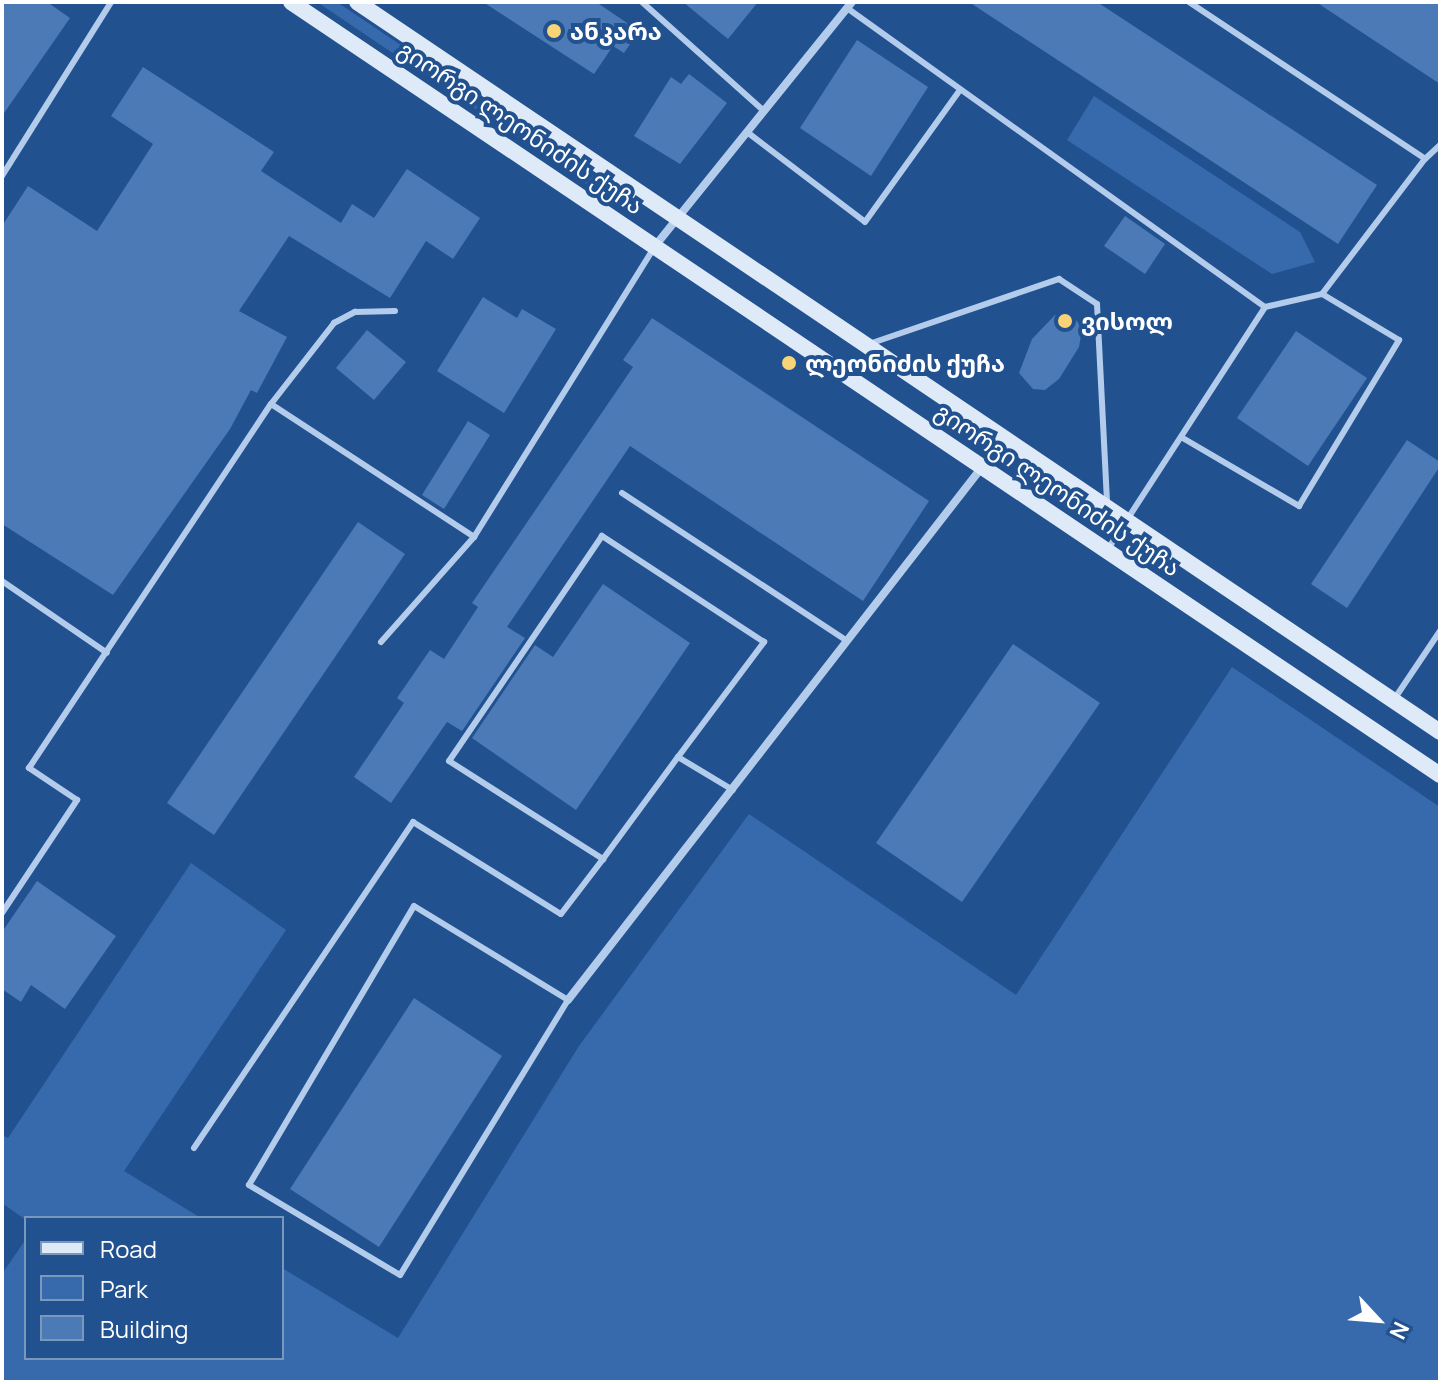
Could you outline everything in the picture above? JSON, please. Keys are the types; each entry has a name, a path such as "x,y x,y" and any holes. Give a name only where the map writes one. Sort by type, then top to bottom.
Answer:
{"main road":[{"name":"გიორგი ლეონიძის ქუჩა","path":"291,2 1440,775"},
{"name":"გიორგი ლეონიძის ქუჩა","path":"357,2 1440,732"}],"street":[{"path":"655,246 850,5"},
{"path":"568,1000 982,467"}],"lane":[{"path":"2,174 111,2"},
{"path":"642,2 764,111"},
{"path":"1189,2 1425,159"},
{"path":"850,5 960,90 1265,307"},
{"path":"747,132 865,222 960,90"},
{"path":"1107,551 1265,307 1322,294 1425,159 1440,145"},
{"path":"381,642 474,537 655,246"},
{"path":"865,345 1059,279 1097,304 1108,508"},
{"path":"1181,437 1299,506 1399,340 1322,294"},
{"path":"2,913 77,800 29,768 271,404 334,323 355,312 395,311"},
{"path":"271,404 474,537"},
{"path":"622,493 847,641"},
{"path":"194,1148 413,822 561,914 603,859 764,642 602,536 449,761 603,859"},
{"path":"2,581 107,653"},
{"path":"1393,701 1440,631"},
{"path":"678,757 733,790"},
{"path":"414,906 568,1000 400,1275 249,1185 414,906"}],"green space":[{"path":"317,2 337,2 628,199 622,208"},
{"path":"1094,96 1300,232 1315,262 1272,274 1067,140"},
{"path":"1232,667 1440,807 1440,1382 2,1382 2,1274 24,1242 24,1360 284,1360 284,1269 398,1338 579,1046 749,814 1016,995"},
{"path":"191,863 286,930 124,1171 198,1216 24,1216 24,1219 2,1203 2,1135 8,1138"}],"building":[{"path":"2,2 47,2 70,18 2,116"},
{"path":"483,2 596,2 639,31 624,53 613,46 594,74"},
{"path":"683,2 758,2 728,39"},
{"path":"969,2 1097,2 1377,185 1338,244"},
{"path":"1316,2 1440,2 1440,84"},
{"path":"857,40 928,87 871,176 800,128"},
{"path":"143,67 274,152 261,171 341,223 352,204 374,218 407,169 480,218 453,259 426,241 390,298 289,236 239,311 287,337 257,393 251,390 230,429 113,595 2,524 2,226 28,186 97,231 153,144 111,116"},
{"path":"689,74 727,103 680,164 634,136 671,77 681,84"},
{"path":"1125,216 1165,244 1145,274 1104,246"},
{"path":"483,297 517,318 522,309 556,329 504,413 437,371"},
{"path":"1055,315 1068,315 1077,321 1082,330 1079,347 1059,379 1045,390 1033,389 1019,373 1032,339"},
{"path":"652,318 929,501 863,601 630,446 507,627 525,638 462,731 447,722 391,803 354,777 404,703 397,698 430,650 444,659 478,607 472,603 633,367 623,360"},
{"path":"367,330 406,362 374,400 336,368"},
{"path":"1296,331 1367,378 1308,466 1237,418"},
{"path":"468,421 490,435 444,509 422,495"},
{"path":"1407,440 1440,462 1440,466 1347,608 1311,584"},
{"path":"358,522 405,554 214,835 167,803"},
{"path":"603,584 690,643 576,810 472,738 535,645 553,657"},
{"path":"1013,644 1100,703 962,902 876,843"},
{"path":"37,881 116,936 65,1009 31,985 21,1002 2,989 2,932"},
{"path":"414,998 502,1056 379,1247 290,1189"}],"place":[{"name":"ანკარა","path":"554,31"},
{"name":"ვისოლ","path":"1065,321"},
{"name":"ლეონიძის ქუჩა","path":"789,363"}]}
